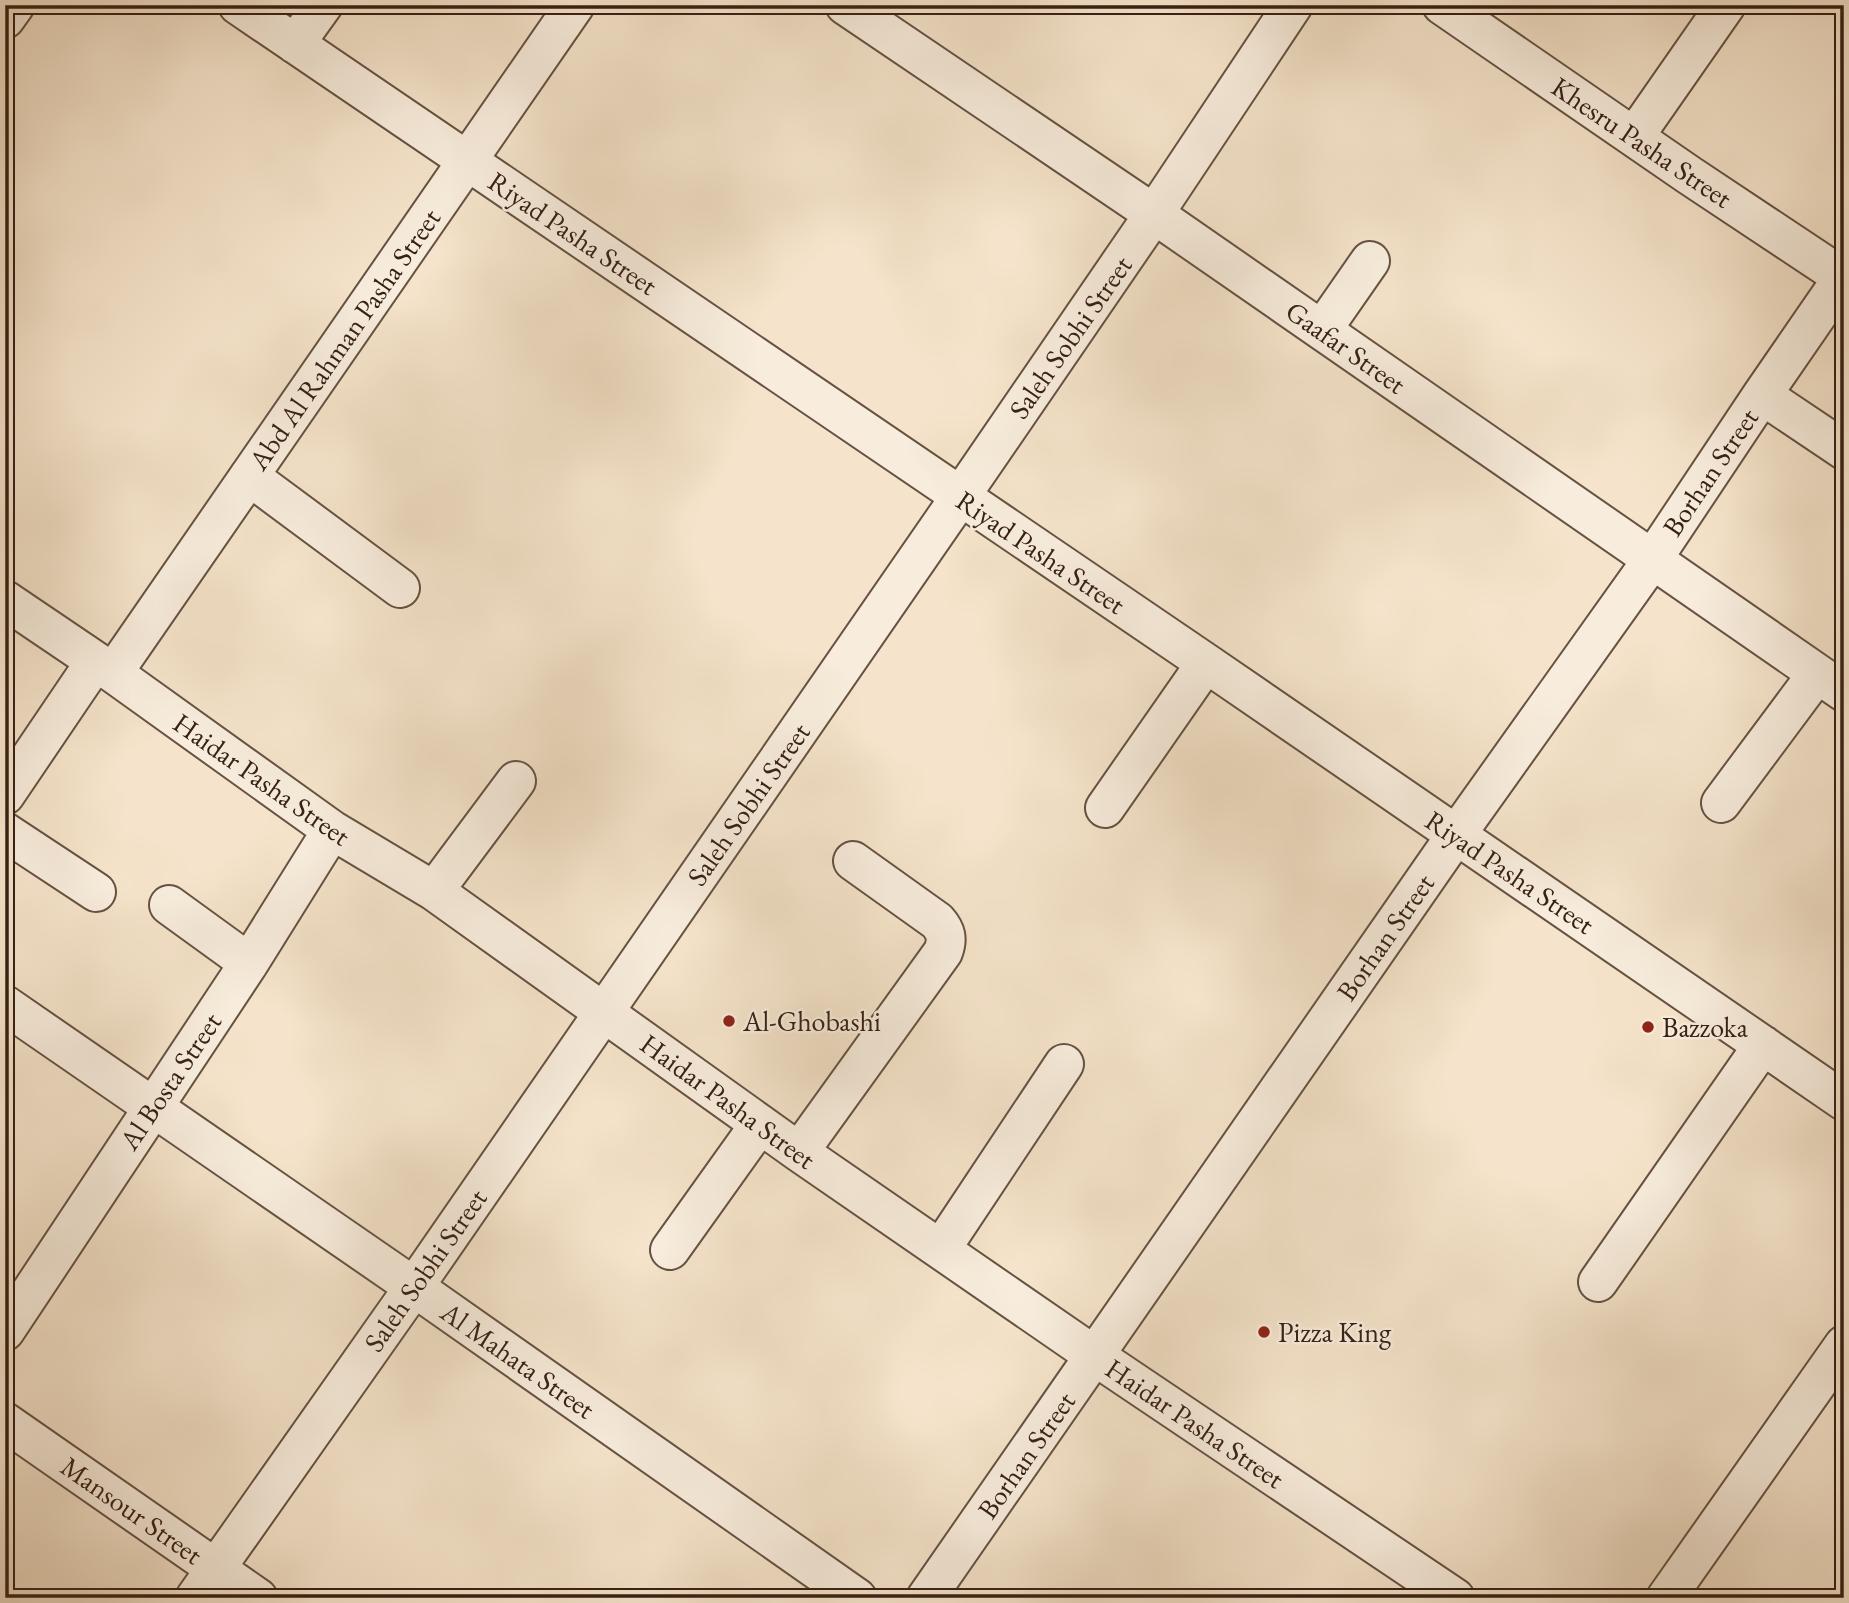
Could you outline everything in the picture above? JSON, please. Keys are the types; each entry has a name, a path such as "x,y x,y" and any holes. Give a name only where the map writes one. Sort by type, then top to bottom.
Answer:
{"street":[{"path":"5,19 15,5"},
{"name":"Riyad Pasha Street","path":"238,5 1206,663 1844,1101"},
{"path":"295,44 323,5"},
{"name":"Abd Al Rahman Pasha Street","path":"5,795 249,476 575,5"},
{"name":"Gaafar Street","path":"845,5 1154,214 1830,683"},
{"name":"Saleh Sobhi Street","path":"205,1583 415,1287 960,497 1293,5"},
{"name":"Khesru Pasha Street","path":"1442,5 1843,277"},
{"path":"1634,136 1726,5"},
{"path":"1322,330 1370,261"},
{"name":"Borhan Street","path":"926,1598 1456,835 1652,559 1843,277"},
{"path":"1762,395 1844,450"},
{"path":"249,476 400,588"},
{"name":"Haidar Pasha Street","path":"5,600 332,830 433,891 799,1152 1095,1356 1455,1598"},
{"path":"1105,808 1206,663"},
{"path":"1721,803 1830,683"},
{"path":"433,891 516,781"},
{"name":"Al Bosta Street","path":"5,1331 249,963 332,830"},
{"path":"5,832 96,892"},
{"path":"799,1152 943,952 946,944 943,927 937,921 853,862"},
{"path":"169,905 249,963"},
{"name":"Al Mahata Street","path":"5,1005 415,1287 857,1598"},
{"path":"1598,1282 1763,1045"},
{"path":"941,1249 1063,1064"},
{"path":"670,1250 761,1124"},
{"path":"1667,1598 1844,1345"},
{"name":"Mansour Street","path":"5,1423 205,1583 258,1598"}],"place":[{"name":"Al-Ghobashi","path":"729,1021"},
{"name":"Bazzoka","path":"1648,1027"},
{"name":"Pizza King","path":"1264,1332"}]}
